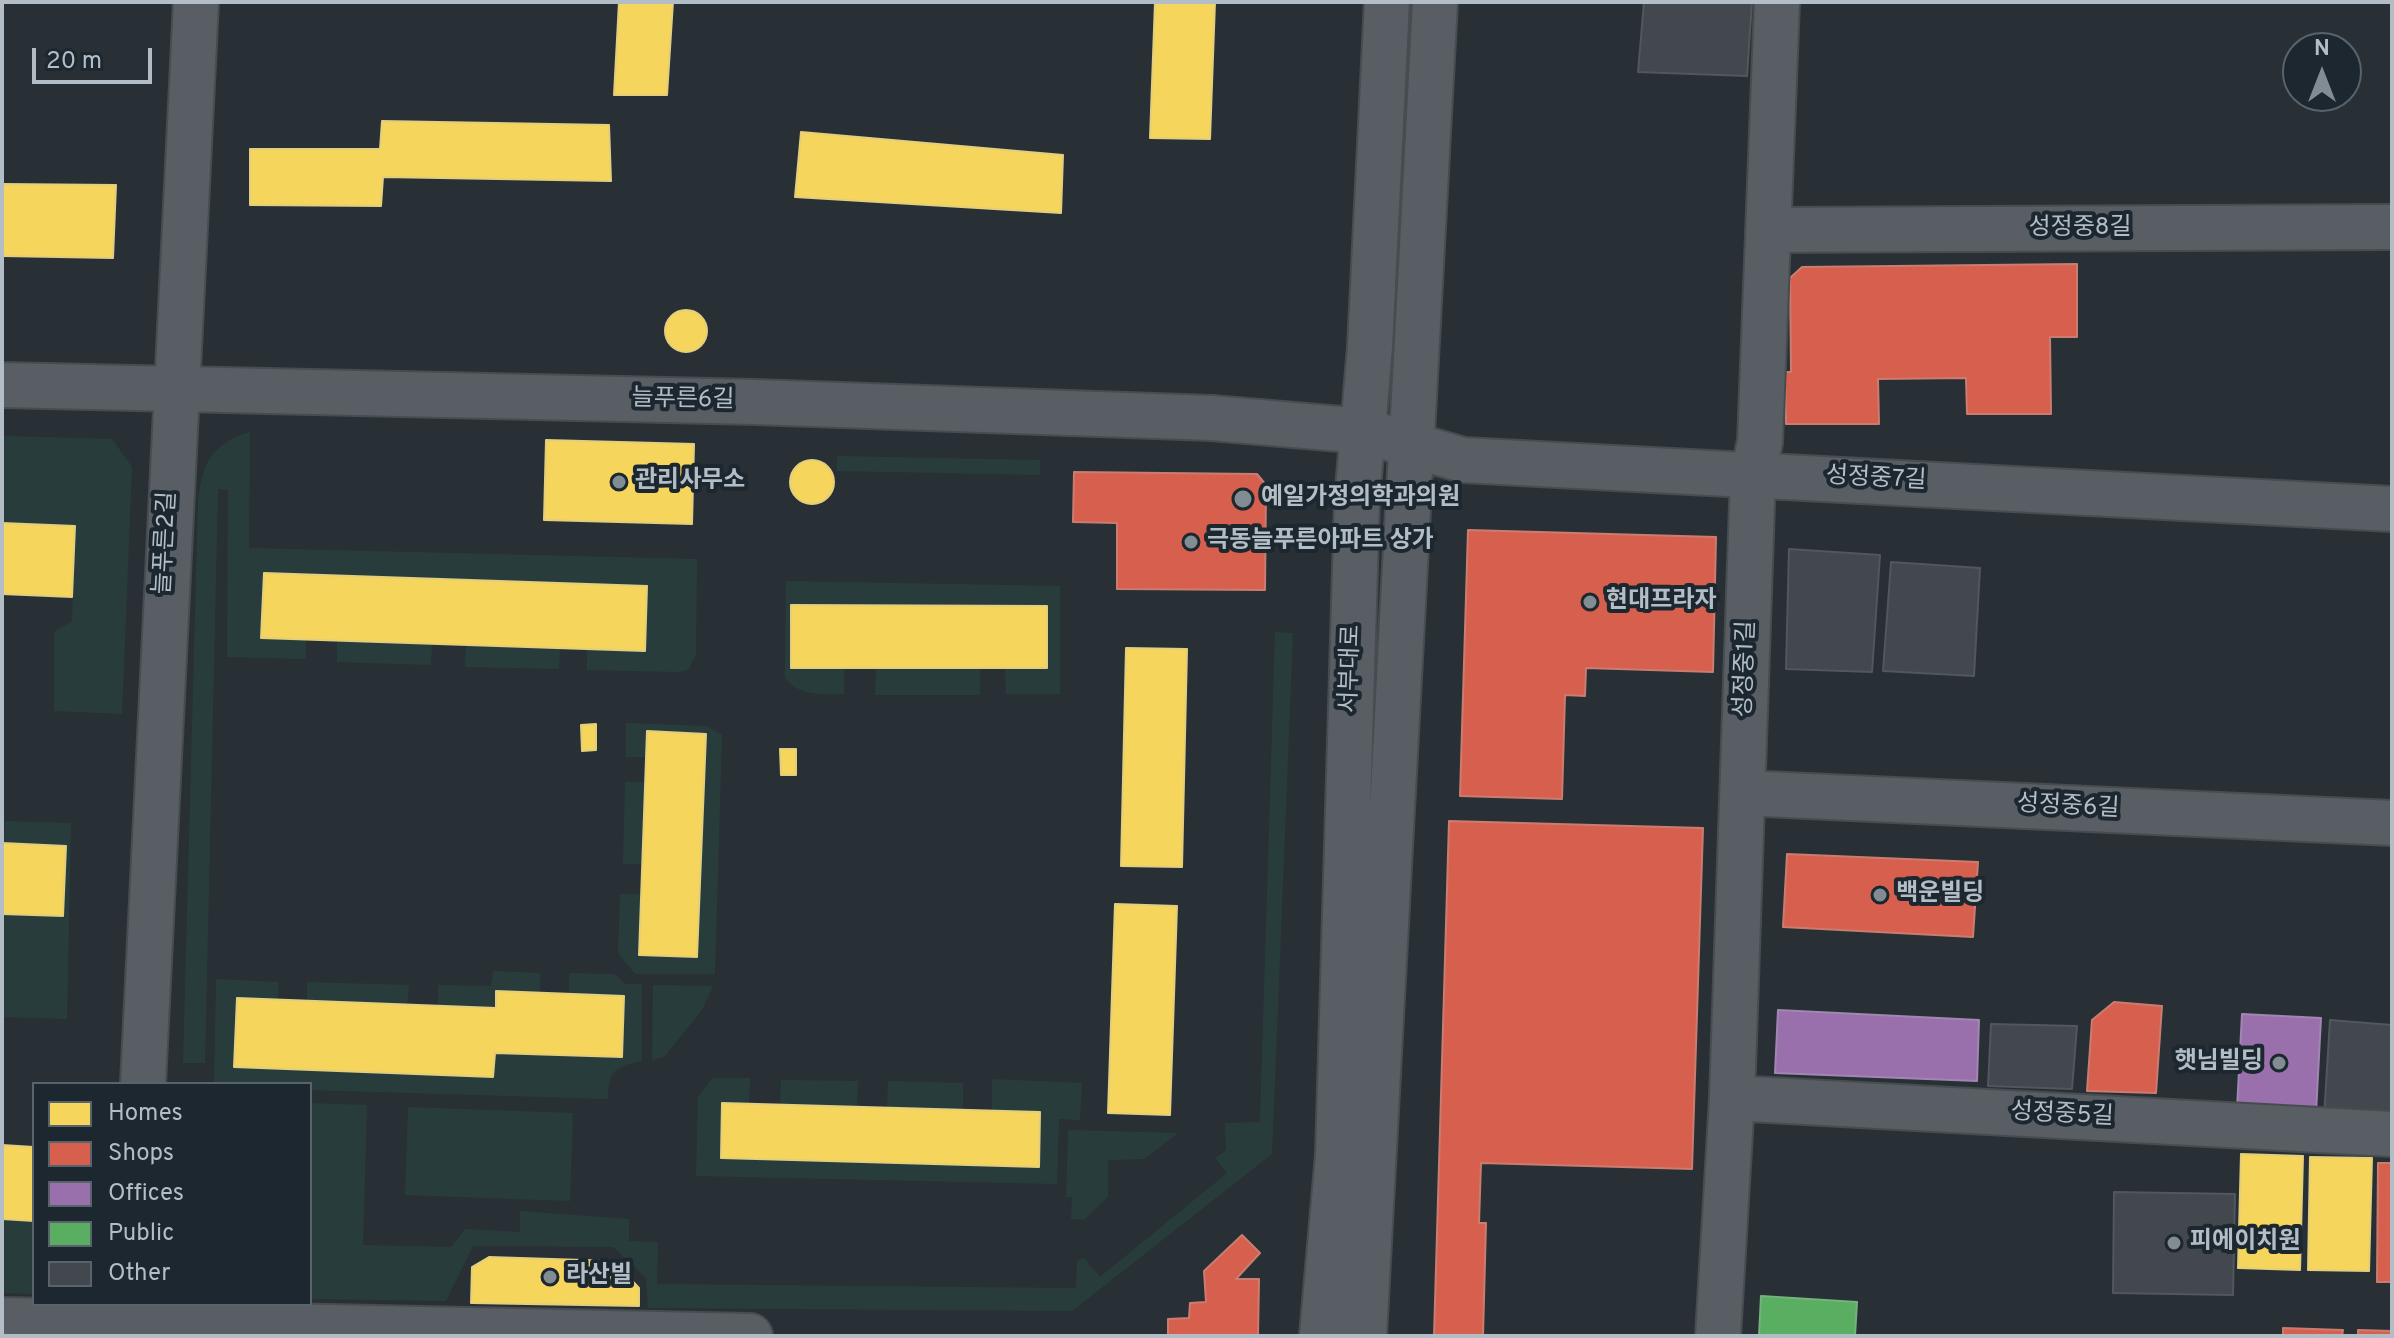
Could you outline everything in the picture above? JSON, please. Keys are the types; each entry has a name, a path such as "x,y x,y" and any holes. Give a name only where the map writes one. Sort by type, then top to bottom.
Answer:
{"street":[{"name":"늘푸른2길","path":"143,1082 196,2"},
{"name":"서부대로","path":"1322,1336 1338,1155 1357,515 1387,2"},
{"name":"서부대로","path":"1364,1336 1435,2"},
{"name":"성정중1길","path":"1718,1336 1732,1098 1753,474 1760,442 1777,2"},
{"name":"성정중8길","path":"1768,230 2392,227"},
{"name":"늘푸른6길","path":"2,385 755,402 1197,417 1364,431"},
{"name":"성정중7길","path":"1364,431 1463,460 2392,509"},
{"name":"성정중6길","path":"1743,793 2392,823"},
{"name":"성정중5길","path":"1732,1098 2392,1134"},
{"path":"2,1320 750,1336"}],"green space":[{"path":"250,432 249,548 697,559 696,654 688,670 679,672 587,670 587,649 644,651 647,586 264,573 261,638 306,639 306,659 227,657 228,490 218,489 205,1063 183,1063 198,503 202,478 210,458 226,443"},
{"path":"2,436 112,439 132,467 122,714 54,711 54,632 72,621 75,527 2,523"},
{"path":"837,456 1040,460 1040,475 837,471"},
{"path":"786,581 1060,586 1060,694 1006,694 1005,668 1047,667 1047,606 791,605 791,668 844,668 844,694 804,691 785,677"},
{"path":"1275,632 1293,633 1272,1154 1072,1311 648,1308 646,1278 613,1247 473,1246 446,1301 312,1299 312,1103 367,1105 363,1245 451,1247 465,1229 520,1232 520,1211 629,1219 629,1241 658,1242 657,1284 1076,1288 1077,1261 1084,1258 1100,1277 1227,1173 1215,1158 1226,1150 1225,1123 1260,1122"},
{"path":"337,641 432,644 431,665 337,662"},
{"path":"466,645 560,648 559,669 465,667"},
{"path":"876,668 980,668 980,695 875,695"},
{"path":"626,723 707,726 722,735 715,974 635,974 618,953 620,894 641,894 639,954 697,957 706,734 648,731 647,757 626,757"},
{"path":"625,782 646,782 642,864 623,864"},
{"path":"5,821 71,823 67,1019 2,1017 2,914 66,846 4,843"},
{"path":"493,971 540,973 540,993 497,991 496,1008 438,1006 438,985 491,986"},
{"path":"569,973 614,974 626,984 642,984 642,1061 615,1071 608,1099 312,1090 312,1082 214,1082 216,979 278,982 278,1000 237,999 235,1067 493,1077 495,1053 622,1057 624,997 569,994"},
{"path":"307,982 409,985 407,1005 307,1001"},
{"path":"653,985 713,986 702,1010 664,1057 652,1060"},
{"path":"713,1078 750,1078 749,1104 722,1104 721,1158 1038,1167 1040,1112 992,1111 992,1079 1082,1083 1080,1120 1059,1119 1057,1184 696,1176 698,1097"},
{"path":"781,1080 858,1081 857,1107 780,1105"},
{"path":"888,1081 963,1083 963,1110 887,1108"},
{"path":"408,1107 573,1113 570,1201 405,1195"},
{"path":"1068,1130 1178,1133 1144,1159 1108,1160 1108,1197 1084,1220 1071,1219 1072,1197 1066,1197"},
{"path":"2,1219 32,1221 32,1294 2,1293"}],"building: Homes":[{"path":"619,2 673,2 667,95 614,95"},
{"path":"1155,2 1215,2 1210,139 1150,138"},
{"path":"382,121 609,125 611,181 383,177 381,206 250,205 250,149 380,149"},
{"path":"801,132 1063,155 1061,213 795,197"},
{"path":"2,184 116,185 113,258 2,256"},
{"path":"686,310 701,316 707,331 701,346 686,352 671,346 665,331 671,316"},
{"name":"관리사무소","path":"546,440 694,444 692,524 544,520"},
{"path":"812,460 827,467 834,482 827,497 812,504 797,497 790,482 797,467"},
{"path":"2,523 75,526 72,597 2,594"},
{"path":"264,573 647,586 645,651 261,638"},
{"path":"791,605 1047,606 1047,668 791,668"},
{"path":"1126,648 1187,649 1182,867 1121,866"},
{"path":"596,724 596,750 582,751 581,725"},
{"path":"647,731 706,734 697,957 639,955"},
{"path":"780,749 796,749 796,775 781,775"},
{"path":"2,843 66,846 63,916 2,914"},
{"path":"1115,904 1177,906 1170,1115 1108,1113"},
{"path":"496,991 624,996 622,1057 495,1053 493,1077 234,1067 237,998 496,1008"},
{"path":"722,1103 1040,1112 1039,1167 721,1158"},
{"path":"2,1145 32,1147 32,1221 2,1219"},
{"path":"2241,1154 2303,1156 2300,1270 2238,1268"},
{"path":"2310,1157 2372,1158 2369,1271 2308,1270"},
{"name":"라산빌","path":"489,1257 614,1261 639,1288 639,1306 471,1303 472,1267"}],"building: Shops":[{"path":"2077,264 2077,337 2050,337 2051,414 1967,414 1966,378 1878,379 1879,424 1786,424 1785,372 1791,372 1790,278 1802,267"},
{"name":"극동늘푸른아파트 상가","path":"1074,472 1257,474 1266,485 1265,590 1117,589 1117,523 1073,522"},
{"name":"현대프라자","path":"1468,530 1716,537 1713,672 1586,668 1585,696 1565,695 1562,799 1460,796"},
{"path":"1449,821 1703,828 1692,1169 1481,1163 1479,1223 1486,1223 1483,1336 1434,1336"},
{"name":"백운빌딩","path":"1787,854 1978,862 1973,937 1783,927"},
{"path":"2114,1002 2162,1006 2156,1093 2087,1091 2092,1020"},
{"path":"2378,1163 2392,1163 2392,1282 2377,1282"},
{"path":"1242,1235 1260,1253 1236,1279 1259,1279 1258,1336 1168,1336 1168,1319 1189,1318 1190,1303 1206,1302 1204,1271"},
{"path":"2283,1328 2343,1330 2342,1336 2283,1336"},
{"path":"2358,1330 2392,1331 2392,1336 2358,1336"}],"building: Offices":[{"path":"1778,1010 1979,1020 1977,1081 1775,1073"},
{"name":"햇님빌딩","path":"2242,1014 2321,1018 2316,1113 2237,1109"}],"building: Public":[{"path":"1761,1296 1857,1302 1855,1336 1759,1336"}],"building: Other":[{"path":"1644,2 1752,2 1747,76 1638,72"},
{"path":"1789,549 1880,555 1872,672 1786,669"},
{"path":"1891,562 1980,568 1974,676 1883,671"},
{"path":"2330,1020 2392,1025 2392,1120 2324,1117"},
{"path":"1991,1024 2077,1026 2072,1089 1988,1086"},
{"name":"피에이치원","path":"2114,1192 2235,1194 2233,1295 2113,1293"}],"place":[{"name":"관리사무소","path":"619,482"},
{"name":"예일가정의학과의원","path":"1243,499"},
{"name":"극동늘푸른아파트 상가","path":"1191,542"},
{"name":"현대프라자","path":"1590,602"},
{"name":"백운빌딩","path":"1880,895"},
{"name":"햇님빌딩","path":"2279,1063"},
{"name":"피에이치원","path":"2174,1243"},
{"name":"라산빌","path":"550,1277"}]}
